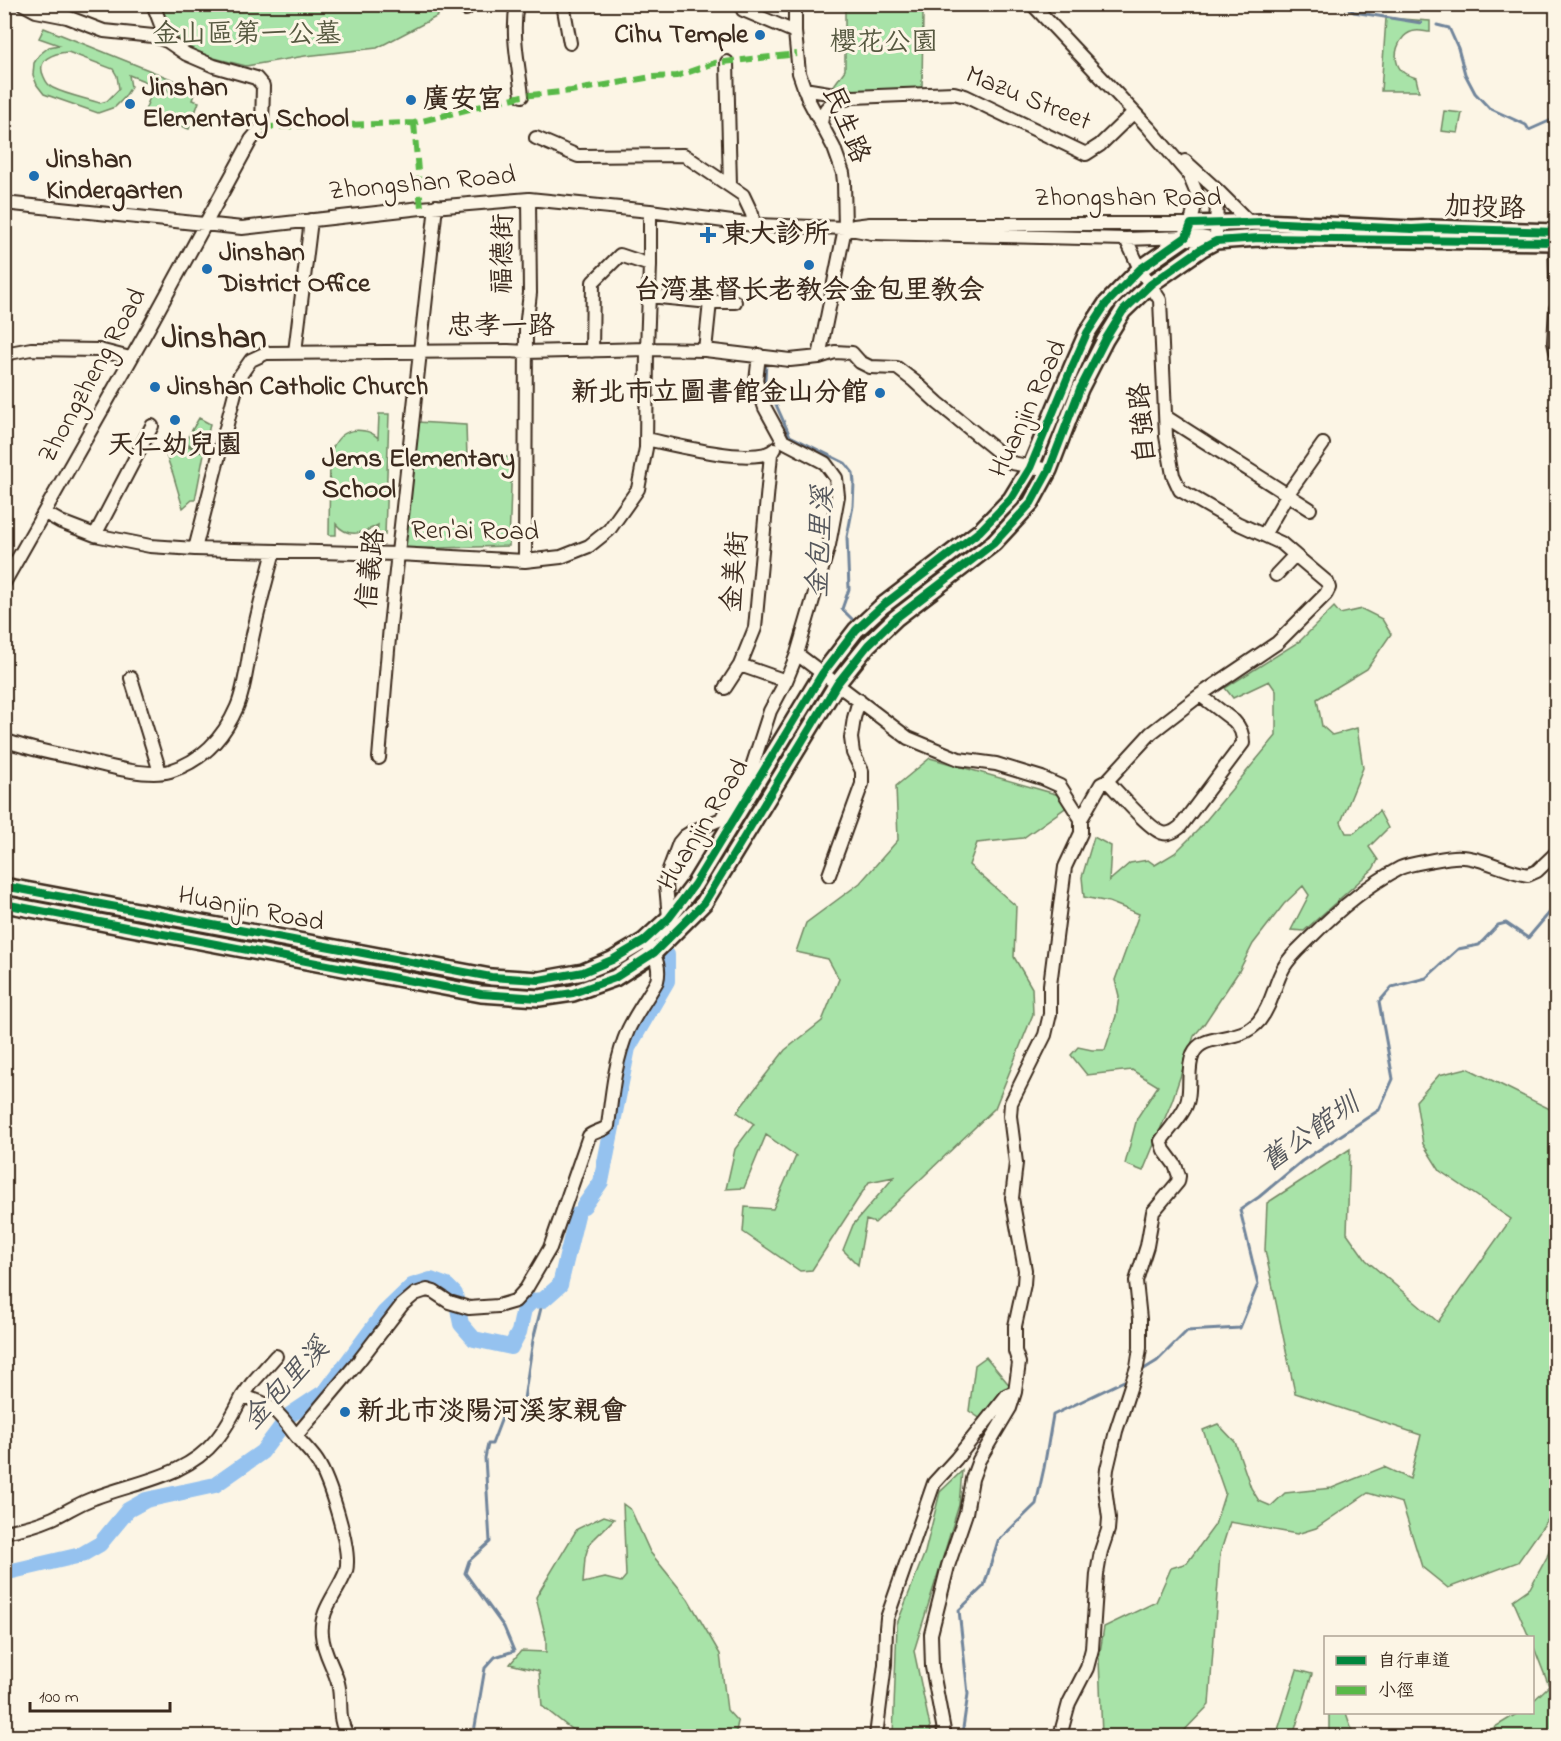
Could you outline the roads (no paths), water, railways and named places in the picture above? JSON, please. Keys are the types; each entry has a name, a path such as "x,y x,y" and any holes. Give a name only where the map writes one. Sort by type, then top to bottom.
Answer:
{"main road":[{"name":"Zhongshan Road","path":"1188,230 1216,223 1263,222 1411,235"},
{"name":"Zhongshan Road","path":"1188,230 1216,241 1411,235"},
{"name":"Huanjin Road","path":"4,886 491,977 539,980 583,972 649,947 694,885 822,675 856,630 882,606 980,531 1011,499 1031,466 1087,333 1106,304 1140,269 1188,230"},
{"name":"加投路","path":"1411,235 1556,237"},
{"name":"Huanjin Road","path":"4,904 481,994 539,998 573,993 615,978 704,903 837,684 868,645 896,618 994,543 1031,503 1048,470 1080,389 1123,311 1151,284 1216,241"}],"street":[{"path":"24,4 36,11 67,17 104,31 153,36 167,41"},
{"path":"153,4 167,41"},
{"path":"517,4 515,14 517,51 522,96"},
{"path":"563,4 570,43"},
{"path":"742,4 743,10 795,32"},
{"name":"民生路","path":"795,4 799,73 804,89 834,148 843,173 844,228"},
{"path":"1032,4 1149,128 1189,175 1197,194 1188,230"},
{"name":"Zhongzheng Road","path":"4,583 251,140 262,127 263,86 256,78 214,66 186,54 167,41"},
{"path":"727,62 730,185"},
{"name":"Mazu Street","path":"804,89 853,97 954,93 965,96 1086,154 1100,145 1134,112"},
{"name":"Mazu Street","path":"821,123 823,114 830,103 853,97"},
{"path":"1149,128 1250,223"},
{"path":"536,138 578,156 684,155 743,195 752,214 754,225"},
{"path":"1216,241 1217,190"},
{"name":"Zhongshan Road","path":"4,203 242,228 436,206 529,199 650,211 754,225 844,228 872,233 1126,239 1188,230"},
{"name":"福德街","path":"525,561 526,328 530,293 529,199"},
{"name":"信義路","path":"380,758 390,626 436,206"},
{"name":"Ren'ai Road","path":"45,513 95,535 150,546 195,549 398,554 525,561 561,557 589,546 609,530 638,489 646,448 650,211"},
{"path":"295,352 311,220"},
{"name":"Zhongshan Road","path":"844,228 870,224 1188,230"},
{"path":"819,357 844,228"},
{"path":"1556,237 1557,280"},
{"name":"自強路","path":"1126,239 1140,269 1160,300 1166,436 1173,475 1180,490 1281,543 1327,582 1329,588 1326,594 1277,643 1200,695"},
{"path":"592,351 592,282 620,255 650,265"},
{"path":"650,296 735,302"},
{"path":"705,351 710,302"},
{"path":"1557,308 1554,342 1557,351"},
{"path":"4,354 31,349 99,350 130,358"},
{"name":"忠孝一路","path":"195,549 239,377 250,360 266,353 647,349 759,355 790,360 819,357 836,352 852,353 860,362 870,367 897,368 1012,463 1048,470"},
{"path":"669,918 667,875 679,843 693,831 721,819 750,773 770,711 797,654 829,545 838,496 836,478 825,463 783,441 765,408 756,381 759,355"},
{"path":"1166,417 1310,509"},
{"path":"95,535 152,426"},
{"path":"646,439 703,451 756,457 771,454 783,441"},
{"path":"1264,535 1287,495 1323,444"},
{"name":"金美街","path":"725,688 740,665 755,628 771,454"},
{"path":"4,740 19,746 142,772 169,771 196,759 212,747 227,728 238,704 274,551"},
{"path":"1276,575 1295,555"},
{"path":"797,654 908,738 959,759 996,764 1060,786 1081,819"},
{"path":"740,665 786,681"},
{"path":"131,678 160,772"},
{"path":"945,1737 932,1666 931,1634 948,1566 966,1513 972,1479 979,1460 1010,1408 1015,1392 1019,1363 1015,1351 1015,1326 1025,1270 1012,1198 1016,1163 1010,1116 1011,1103 1045,1035 1050,1014 1050,985 1065,867 1080,833 1081,819 1101,784 1107,781 1151,733 1200,695 1239,725 1243,734 1243,743 1180,827 1171,833 1162,833 1152,827 1107,781"},
{"path":"830,874 862,784 862,771 853,753 850,738 859,700"},
{"path":"1059,1737 1069,1703 1088,1668 1092,1649 1097,1574 1109,1524 1105,1488 1107,1469 1116,1431 1137,1367 1140,1348 1136,1281 1147,1245 1153,1212 1178,1182 1179,1176 1175,1166 1161,1141 1186,1106 1193,1053 1200,1044 1207,1041 1236,1036 1249,1031 1272,999 1283,969 1292,956 1351,899 1402,867 1454,857 1471,858 1528,875 1537,871 1557,853"},
{"path":"296,1436 402,1305 415,1294 427,1290 459,1306 469,1308 498,1306 515,1301 526,1289 550,1248 590,1136 608,1126 621,1051 629,1028 657,981 659,973 649,947"},
{"path":"4,1532 30,1527 52,1519 94,1498 168,1474 184,1465 205,1451 217,1439 242,1397 276,1356"},
{"path":"876,1737 885,1664 887,1618 934,1483 1007,1395 1015,1392"},
{"path":"242,1397 255,1399 271,1406 284,1420 317,1461 337,1511 345,1543 346,1571 323,1618 321,1634 338,1682 340,1718 348,1737"}],"waterway":[{"name":"舊公館圳","path":"1342,4 1354,12 1421,23"},
{"name":"舊公館圳","path":"1437,25 1449,28 1458,48 1465,74 1475,93 1489,108 1526,125 1529,130 1556,118"},
{"name":"金包里溪","path":"766,363 765,380 790,436 845,463 853,473 853,506 847,537 849,589 842,609 852,619"},
{"name":"舊公館圳","path":"1144,1369 1157,1361 1187,1331 1240,1328 1258,1284 1240,1210 1302,1161 1379,1110 1393,1079 1379,1002 1392,987 1426,978 1458,949 1479,945 1498,925 1506,923 1528,938 1556,905"},
{"path":"584,1206 601,1182 628,1048 667,981 667,955"},
{"name":"金包里溪","path":"4,1573 81,1555 100,1544 128,1510 146,1500 215,1485 262,1452 290,1415 326,1391 384,1313 412,1286 431,1280 447,1286 455,1294 461,1324 474,1339 511,1347 519,1332 524,1309 532,1301 543,1300 560,1285 577,1215"},
{"path":"470,1736 474,1732 485,1668 495,1657 514,1651 504,1627 465,1573 469,1561 490,1542 485,1458 488,1444 492,1444 505,1410 524,1399 533,1340 543,1300"},
{"name":"舊公館圳","path":"970,1736 963,1728 968,1694 959,1610 984,1586 998,1541 1036,1504 1053,1415 1124,1381"}],"place":[{"name":"Cihu Temple","path":"760,35"},
{"name":"廣安宮","path":"411,100"},
{"name":"Jinshan Elementary School","path":"130,104"},
{"name":"Jinshan Kindergarten","path":"34,176"},
{"name":"東大診所","path":"708,235"},
{"name":"台湾基督长老教会金包里教会","path":"809,265"},
{"name":"Jinshan District Office","path":"207,269"},
{"name":"Jinshan Catholic Church","path":"155,387"},
{"name":"新北市立圖書館金山分館","path":"880,393"},
{"name":"天仁幼兒園","path":"175,420"},
{"name":"Jems Elementary School","path":"310,475"},
{"name":"新北市淡陽河溪家親會","path":"345,1412"}],"district":[{"name":"Jinshan","path":"214,339"}],"park label":[{"name":"金山區第一公墓","path":"247,35"},
{"name":"櫻花公園","path":"884,43"}]}
